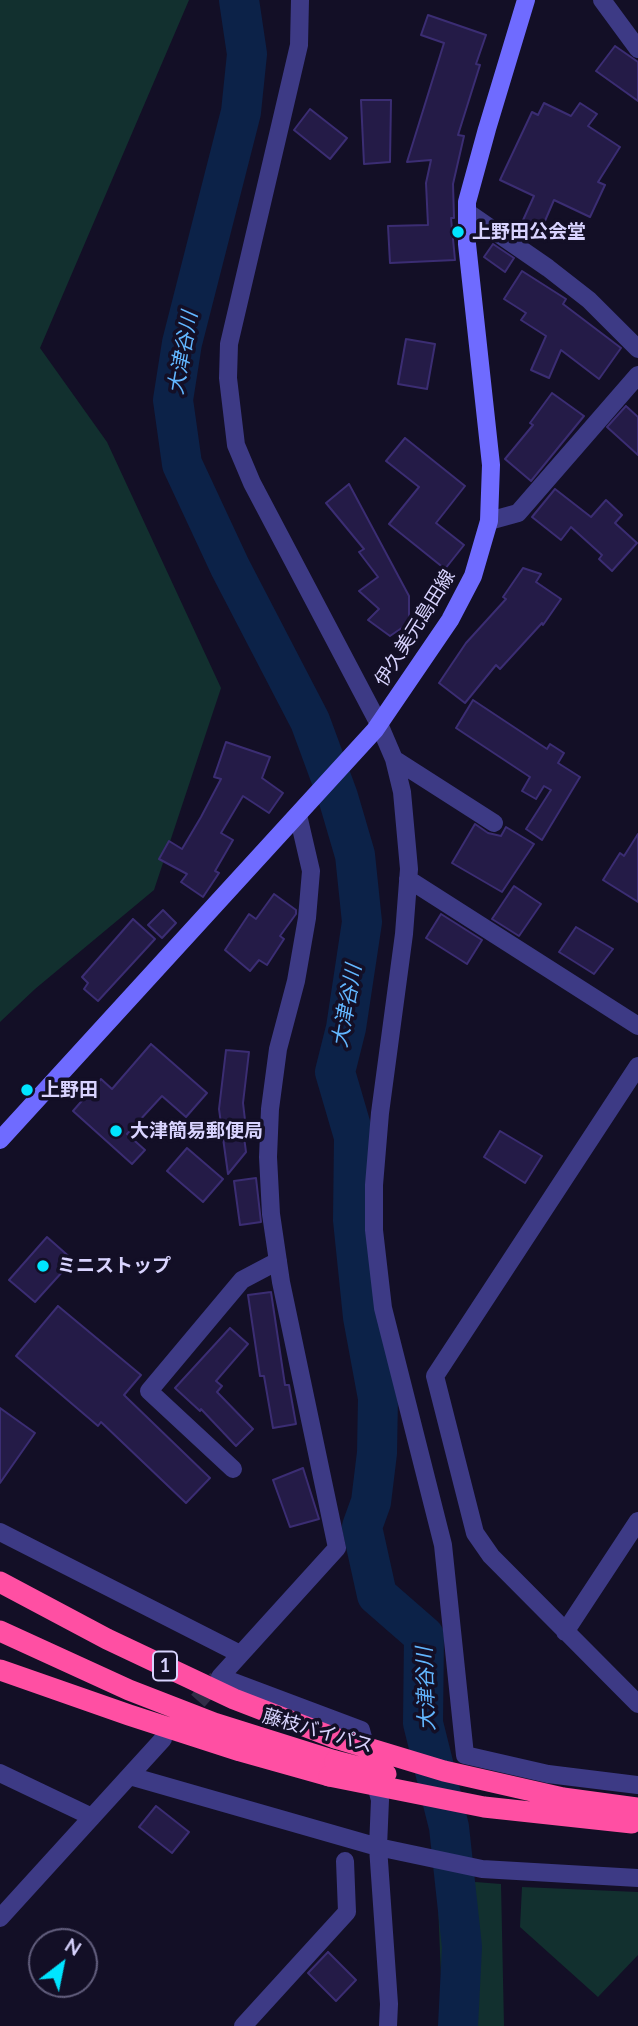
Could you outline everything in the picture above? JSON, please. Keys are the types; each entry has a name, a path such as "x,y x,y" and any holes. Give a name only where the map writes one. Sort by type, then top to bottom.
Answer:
{"highway":[{"name":"1","path":"0,1582 107,1639 233,1699 335,1738 444,1771 636,1818"},
{"name":"藤枝バイパス","path":"0,1631 59,1660 153,1700 332,1769"},
{"name":"1","path":"0,1670 240,1751 332,1769 484,1807 636,1818"}],"main road":[{"name":"伊久美元島田線","path":"0,1140 377,727 450,620 473,576 489,521 491,465 467,244 467,202 486,129 526,0"}],"street":[{"path":"300,0 299,45 229,344 229,390 236,445 252,483 394,759 402,792 408,879 404,934 380,1113 374,1185 374,1230 383,1308 443,1545 465,1755 548,1774 638,1785"},
{"path":"602,0 638,49"},
{"path":"467,212 589,300 638,349"},
{"path":"489,521 518,513 638,375"},
{"path":"394,759 494,823"},
{"path":"302,811 310,872 307,918 296,981 278,1049 270,1109 268,1157 278,1261 337,1548 220,1677 361,1730 380,1800 390,2004 388,2026"},
{"path":"408,879 638,1026"},
{"path":"638,1066 435,1376 475,1533 491,1556 638,1704"},
{"path":"233,1469 149,1391 242,1280 278,1261"},
{"path":"565,1632 638,1521"},
{"path":"0,1532 240,1654"},
{"path":"0,1918 163,1739"},
{"path":"0,1773 92,1817"},
{"path":"130,1776 382,1848 482,1869 638,1878"},
{"path":"243,2026 347,1912 345,1861"}],"green space":[{"path":"0,0 189,0 40,348 107,442 221,688 154,890 35,989 0,1022"},
{"path":"437,1879 501,1884 504,2026 443,2026"},
{"path":"522,1887 638,1892 638,1955 598,1997 520,1927"}],"building":[{"path":"428,15 486,35 476,64 480,65 458,135 464,136 453,184 454,218 451,218 455,260 390,263 388,226 428,225 426,183 431,160 407,162 444,43 421,35"},
{"path":"615,46 638,62 638,101 596,71"},
{"path":"361,100 391,100 390,162 364,164"},
{"path":"544,103 571,116 580,103 597,114 588,126 620,147 598,182 605,185 590,217 554,200 538,237 519,229 534,196 500,180 532,112 538,115"},
{"path":"310,109 347,138 330,159 294,130"},
{"path":"493,244 514,258 505,272 484,257"},
{"path":"522,271 566,299 563,304 621,348 599,379 561,350 549,378 531,370 546,336 521,320 526,313 504,299"},
{"path":"406,339 435,344 427,389 398,384"},
{"path":"552,393 584,416 531,481 505,459 533,425 530,423"},
{"path":"626,406 638,417 638,455 607,427"},
{"path":"405,438 465,486 436,523 464,545 445,569 389,524 419,487 386,461"},
{"path":"349,484 409,596 409,623 390,636 368,620 379,609 359,591 378,577 359,552 364,549 326,503"},
{"path":"555,489 591,517 606,500 622,515 615,523 637,543 612,571 599,559 602,555 571,527 561,540 532,517"},
{"path":"523,568 541,574 536,582 561,599 543,625 542,623 500,669 496,665 465,703 439,683 466,643 506,599 503,597"},
{"path":"473,700 547,749 550,744 564,753 558,763 580,777 542,840 526,829 551,790 544,786 536,799 522,791 530,777 456,728"},
{"path":"226,742 270,757 262,778 283,793 269,813 243,796 221,833 233,840 215,871 219,873 203,897 181,882 187,874 159,859 169,841 182,849 201,817 221,779 214,777"},
{"path":"475,824 488,833 501,836 506,827 534,844 502,892 452,863"},
{"path":"638,834 638,902 603,880 620,853 624,856"},
{"path":"514,886 541,904 519,936 492,919"},
{"path":"274,894 296,910 296,914 280,936 284,939 267,965 259,960 250,971 225,950 249,914 256,919"},
{"path":"163,910 176,923 162,938 148,925"},
{"path":"441,914 482,940 467,964 426,938"},
{"path":"133,919 155,939 98,1001 84,989 88,983 82,977"},
{"path":"576,927 613,949 594,974 559,952"},
{"path":"151,1044 207,1093 186,1117 162,1096 127,1134 145,1150 132,1164 73,1111 101,1079 112,1089"},
{"path":"226,1050 249,1052 243,1103 246,1152 228,1174 219,1109"},
{"path":"500,1131 542,1156 525,1183 484,1157"},
{"path":"187,1148 223,1179 203,1202 167,1171"},
{"path":"256,1178 261,1222 240,1225 234,1181"},
{"path":"47,1237 73,1260 35,1302 9,1280"},
{"path":"271,1292 285,1385 289,1385 296,1424 273,1428 264,1376 260,1376 248,1295"},
{"path":"58,1306 141,1375 124,1395 210,1478 186,1503 101,1422 98,1426 16,1356"},
{"path":"230,1328 248,1344 216,1381 222,1386 217,1392 253,1429 236,1446 201,1409 200,1411 175,1388"},
{"path":"0,1408 35,1433 0,1483"},
{"path":"303,1468 319,1519 290,1527 273,1480"},
{"path":"156,1806 189,1832 172,1853 139,1827"},
{"path":"328,1952 356,1980 336,2001 308,1973"}],"waterway":[{"name":"大津谷川","path":"239,0 247,54 241,112 182,343 173,400 182,464 230,567 310,721 338,797 355,855 362,922 346,1028 335,1072 354,1137 353,1220 363,1317 378,1398 377,1453 371,1502 362,1527 377,1595 424,1636 423,1723 449,1827 462,1947 458,2026"}],"tunnel":[{"path":"180,1721 217,1679"}],"place":[{"name":"上野田公会堂","path":"458,232"},
{"name":"上野田","path":"27,1090"},
{"name":"大津簡易郵便局","path":"116,1131"},
{"name":"ミニストップ","path":"43,1266"}]}
